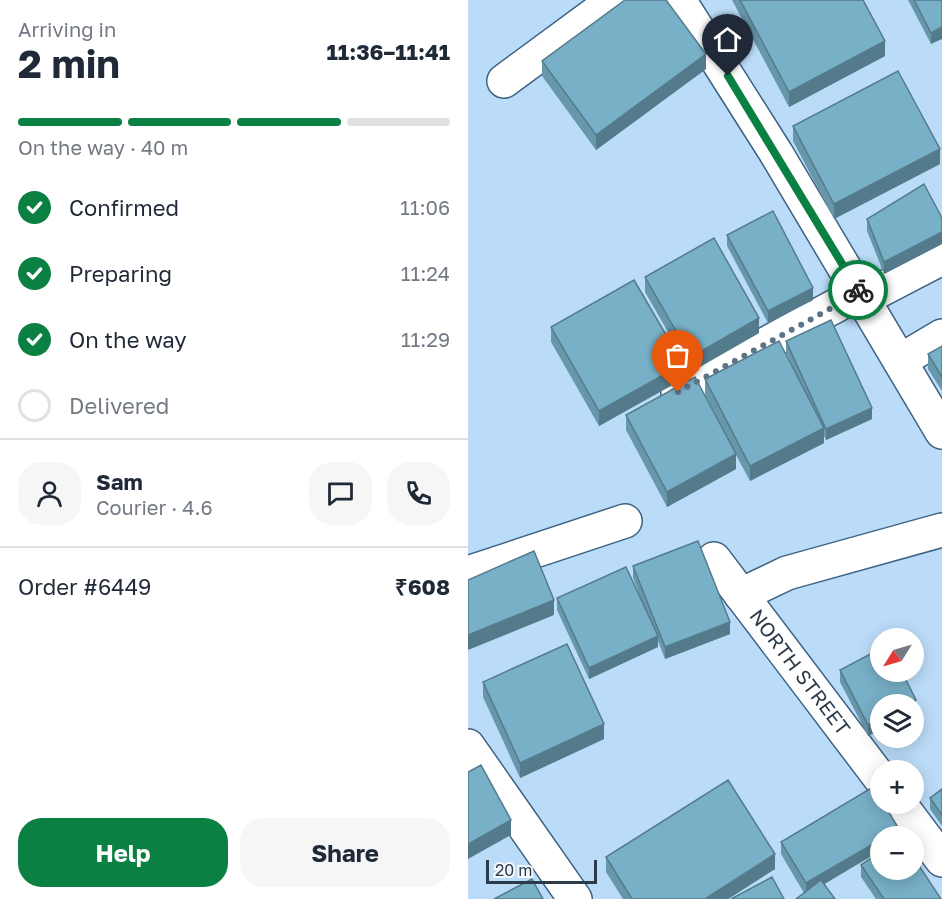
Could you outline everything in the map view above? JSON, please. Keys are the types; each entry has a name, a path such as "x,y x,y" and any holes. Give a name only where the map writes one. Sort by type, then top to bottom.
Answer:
{"street":[{"path":"504,81 614,0"},
{"path":"679,0 776,153 942,432"},
{"path":"678,392 861,296 942,258"},
{"path":"900,361 942,336"},
{"path":"468,573 625,521"},
{"name":"NORTH STREET","path":"741,595 787,573 942,530"},
{"name":"NORTH STREET","path":"714,559 870,765"},
{"path":"468,746 575,899"},
{"path":"908,814 942,860"}],"building":[{"path":"625,0 666,0 706,54 596,135 542,61"},
{"path":"740,0 863,0 885,41 789,92"},
{"path":"914,0 942,0 942,27 931,33"},
{"path":"898,71 940,149 834,204 793,126"},
{"path":"924,184 942,218 942,232 884,262 867,219"},
{"path":"773,211 813,288 768,311 727,235"},
{"path":"714,238 759,318 691,357 645,277"},
{"path":"634,280 683,364 599,411 551,327"},
{"path":"831,320 872,408 826,429 786,341"},
{"path":"779,341 824,428 750,466 705,379"},
{"path":"942,346 942,377 928,354"},
{"path":"695,377 736,454 667,492 626,415"},
{"path":"698,541 730,622 665,647 633,566"},
{"path":"534,551 554,600 468,635 468,580"},
{"path":"626,567 658,636 589,668 557,598"},
{"path":"567,644 604,724 520,763 483,682"},
{"path":"870,654 870,682 907,682 913,694 870,694 870,724 868,725 840,670"},
{"path":"481,765 511,820 468,844 468,772"},
{"path":"728,780 775,854 705,899 632,899 606,857"},
{"path":"870,789 870,814 890,814 897,826 870,826 870,846 806,883 781,842"},
{"path":"942,789 942,815 930,798"},
{"path":"870,859 870,878 861,865"},
{"path":"924,873 941,899 884,899 871,880 924,880"},
{"path":"772,877 784,899 731,899"},
{"path":"532,879 543,899 494,899"},
{"path":"821,880 835,899 796,899"}],"way so far":[{"path":"678,392 859,293 858,290"}],"route":[{"path":"728,76 858,290"}]}
